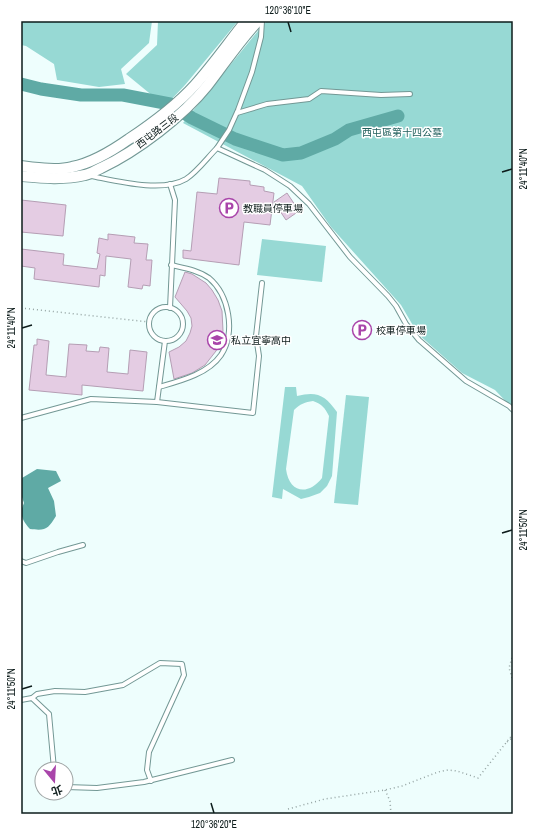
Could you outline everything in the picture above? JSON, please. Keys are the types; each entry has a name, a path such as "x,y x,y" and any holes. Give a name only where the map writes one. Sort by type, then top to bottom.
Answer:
{"street":[{"name":"西屯路三段","path":"21,166 72,168 112,151 152,124 178,102 195,85 246,21"},
{"name":"西屯路三段","path":"21,176 60,179 87,175 118,160 188,108 243,37 258,21"}],"lane":[{"path":"87,175 138,185 164,185 186,179 217,148 229,130 252,72 261,37 262,21"},
{"path":"237,112 267,104 309,100 321,91 381,95 410,94"},
{"path":"217,148 265,170 290,186 309,204 350,257 388,296 396,306 406,324 419,340 466,381 509,406 513,410"},
{"path":"170,184 175,200 170,308"},
{"path":"159,387 182,381 205,370 221,355 228,339 228,315 221,293 208,278 192,269 171,265"},
{"path":"21,418 91,399 157,402 253,413 259,356 256,336 262,283"},
{"path":"165,307 170,308 178,313 183,322 183,327 179,336 175,339 165,341 160,340 150,331 149,322 153,313 157,310 165,307"},
{"path":"157,402 165,341"},
{"path":"21,561 26,563 83,545"},
{"path":"21,700 32,698 37,694 55,691 85,692 123,685 160,663 182,664 184,675 149,752 147,770 150,781"},
{"path":"32,698 49,714 53,761"},
{"path":"74,787 97,788 150,781 232,760"}],"path":[{"path":"21,308 149,322"},
{"path":"513,654 509,668 513,681"},
{"path":"288,809 325,799 402,786 438,772 448,770 457,771 478,778 513,734"},
{"path":"502,746 513,737"},
{"path":"385,790 390,801 391,814"}],"green space":[{"path":"21,21 152,21 149,43 121,69 125,84 99,87 57,80 54,64 26,46 21,45"},
{"path":"158,21 238,21 185,85 165,106 126,74 157,45"},
{"name":"西屯區第十四公墓","path":"267,21 513,21 513,409 495,390 462,373 418,334 401,305 331,227 302,186 183,123"},
{"path":"262,239 326,246 322,282 257,275"},
{"path":"285,387 296,387 297,396 315,394 320,396 324,398 337,412 332,476 327,486 320,493 309,497 301,499 283,489 282,499 272,497","holes":["313,401 319,403 329,416 322,478 311,488 300,489 291,483 286,469 294,410 298,406"]},
{"path":"346,395 369,397 358,505 334,503"}],"shaded area":[{"path":"37,469 56,471 61,481 48,488 54,501 56,516 51,524 40,530 30,529 22,517 22,507 24,503 21,494 22,478"}],"building":[{"name":"教職員停車場","path":"219,178 250,181 250,185 264,187 264,191 274,193 270,225 244,222 239,265 183,258 183,250 191,251 197,192 217,194"},
{"path":"287,193 299,211 286,220 274,202"},
{"path":"21,200 66,205 63,236 21,232"},
{"path":"108,234 135,237 134,243 148,244 146,260 152,260 150,286 143,285 142,289 128,287 131,259 106,256 105,276 100,275 99,287 34,279 35,268 21,266 21,249 64,254 63,265 97,269 100,254 97,253 99,238 108,240"},
{"path":"185,272 192,274 206,283 212,290 222,311 223,331 216,351 205,365 192,373 174,379 169,352 179,347 186,341 192,326 191,318 187,311 175,297"},
{"path":"37,339 49,341 46,375 66,377 69,344 87,345 86,351 99,352 100,347 109,348 107,372 128,374 130,350 147,352 143,391 82,385 82,395 29,390 34,345 37,345"}],"waterway":[{"path":"21,84 41,89 81,95 123,95 170,104 192,118 235,139 283,155 301,153 335,139 349,130 398,116"}],"place":[{"name":"教職員停車場","path":"229,208"},
{"name":"校車停車場","path":"362,330"},
{"name":"私立宜寧高中","path":"217,340"}]}
